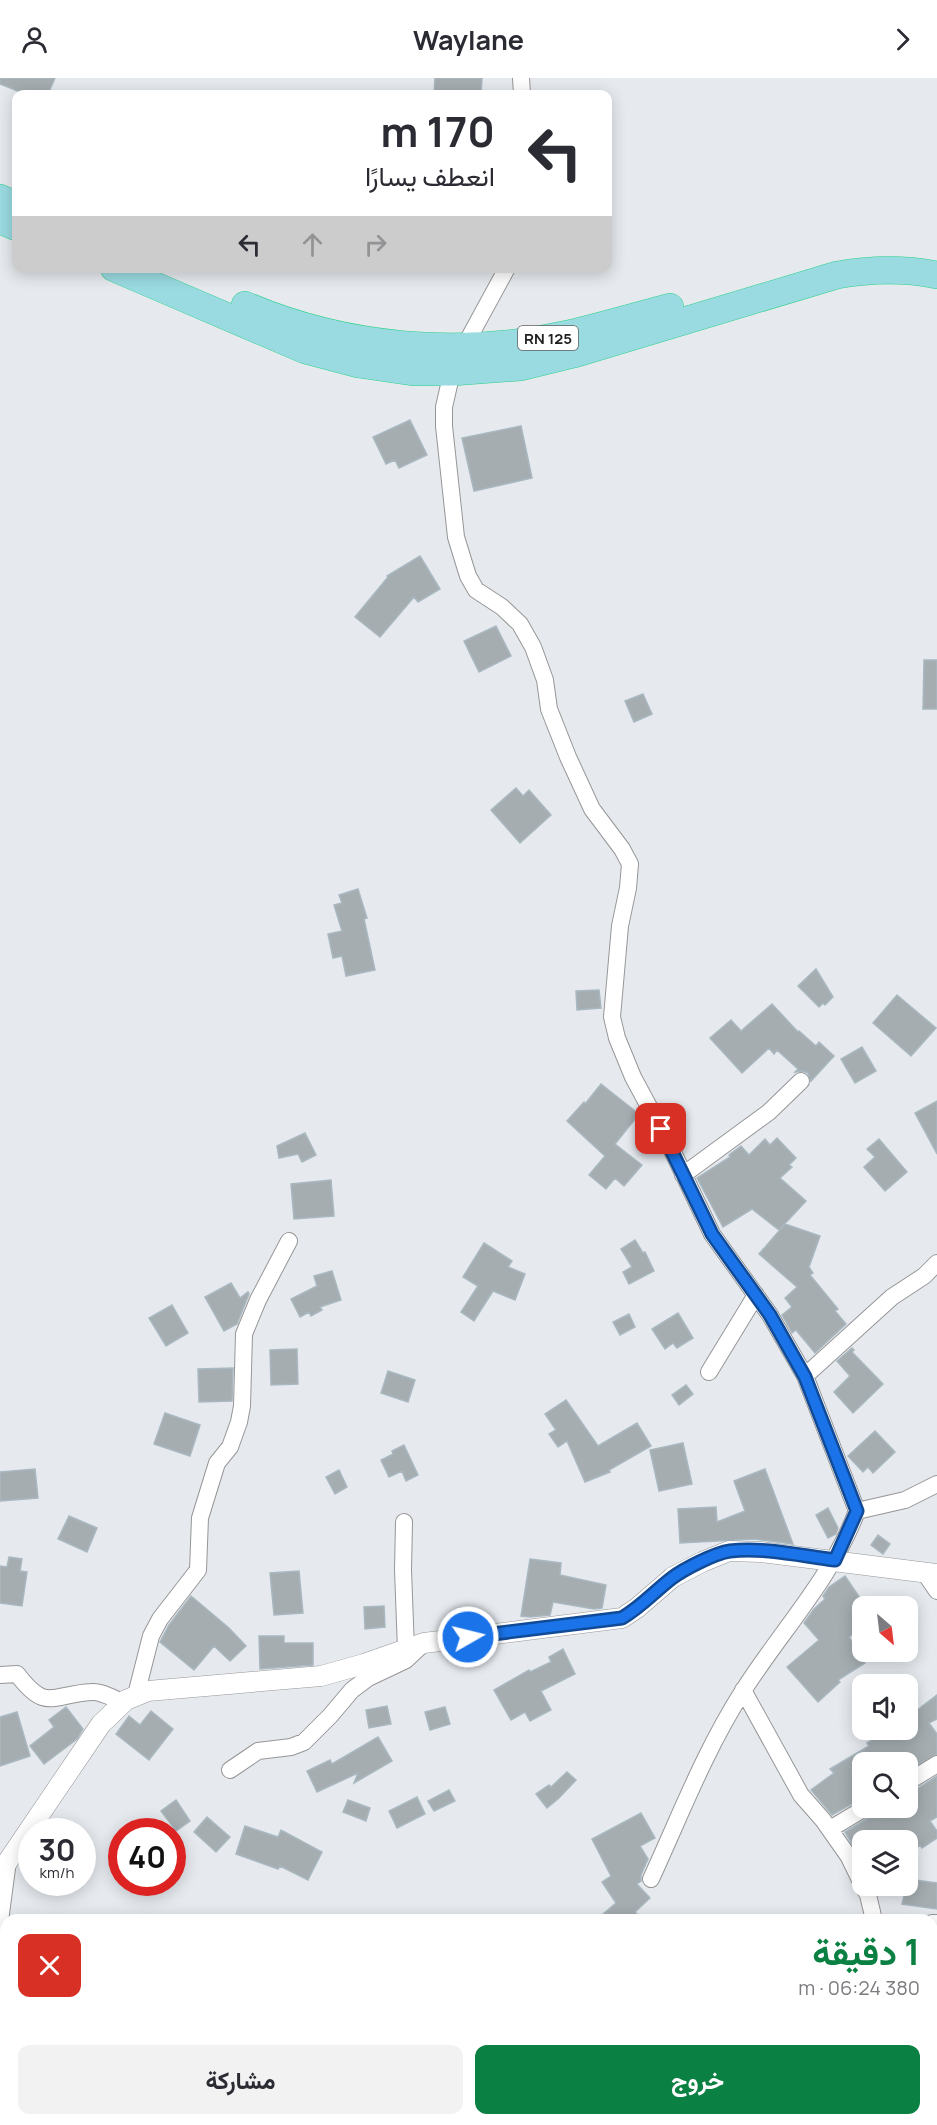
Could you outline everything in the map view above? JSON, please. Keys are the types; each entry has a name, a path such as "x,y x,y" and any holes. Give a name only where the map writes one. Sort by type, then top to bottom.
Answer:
{"highway":[{"name":"RN 125","path":"173,273 260,311 310,328 391,343 464,347 516,343 567,334 847,259 894,255 937,260"},
{"path":"126,273 305,350 358,364 413,372 452,372 521,367 574,354 837,275 877,269 898,269 937,275"}],"street":[{"path":"464,347 504,273"},
{"path":"452,372 443,418 456,537 468,576 476,590 501,607 520,624 533,647 545,680 549,709 568,757 592,809 622,849 630,864 628,888 620,926 612,1017 617,1038 633,1077 712,1234 770,1315 805,1377 857,1511 835,1560 743,1690 714,1740 651,1879"},
{"path":"683,1175 769,1112 801,1081"},
{"path":"130,1699 151,1636 160,1619 198,1569 200,1518 217,1463 230,1447 239,1422 242,1406 244,1334 258,1300 289,1241"},
{"path":"805,1377 867,1323 892,1297 924,1276 937,1263"},
{"path":"709,1372 718,1353 756,1295"},
{"path":"857,1511 905,1500 937,1484"},
{"path":"230,1770 258,1751 291,1747 304,1742 325,1722 352,1690 368,1678 406,1660 415,1647 403,1570 404,1522"},
{"path":"1,1914 4,1867 101,1724 130,1699 148,1691 321,1676 415,1647 622,1618 673,1577 729,1551 761,1551 931,1573 937,1591"},
{"path":"0,1675 17,1674 29,1690 37,1696 50,1699 94,1691 130,1699"},
{"path":"743,1690 801,1795 830,1829 852,1863"},
{"path":"918,1776 937,1764"},
{"path":"830,1829 852,1816"},
{"path":"868,1896 873,1914"}],"building":[{"path":"0,78 55,78 50,90 15,90 0,84"},
{"path":"435,78 482,78 481,90 434,90"},
{"path":"410,420 427,455 399,468 395,460 386,464 373,437"},
{"path":"521,426 532,478 474,491 462,438"},
{"path":"420,556 440,589 418,602 414,597 380,637 355,617 387,576"},
{"path":"496,626 511,656 479,672 464,641"},
{"path":"924,660 937,660 937,709 923,709"},
{"path":"643,694 652,714 634,722 625,701"},
{"path":"516,788 523,796 529,790 551,815 520,843 491,810"},
{"path":"358,889 367,918 364,919 375,970 346,976 342,956 333,958 328,934 342,931 334,905 342,903 339,895"},
{"path":"816,969 833,997 825,1005 823,1003 819,1007 798,986"},
{"path":"599,990 601,1008 577,1010 576,991"},
{"path":"897,995 936,1028 911,1056 873,1023"},
{"path":"772,1004 798,1032 816,1046 819,1042 834,1056 811,1081 808,1073 795,1072 798,1069 777,1050 774,1054 769,1048 742,1073 710,1038 731,1020 741,1031"},
{"path":"862,1047 876,1071 855,1083 841,1059"},
{"path":"601,1084 639,1114 615,1144 642,1165 624,1186 615,1178 606,1189 589,1175 605,1156 567,1121"},
{"path":"937,1101 937,1154 915,1113"},
{"path":"305,1133 316,1155 302,1162 298,1154 279,1158 277,1146"},
{"path":"777,1138 796,1158 789,1165 792,1167 780,1178 806,1201 779,1230 752,1209 723,1227 697,1178 730,1157 729,1155 741,1146 749,1155 765,1139 770,1145"},
{"path":"879,1139 907,1172 885,1191 864,1167 875,1157 867,1149"},
{"path":"331,1180 334,1216 294,1219 291,1184"},
{"path":"785,1224 820,1236 809,1267 813,1273 810,1275 838,1309 835,1311 846,1324 815,1353 796,1330 792,1333 782,1315 792,1307 785,1298 797,1287 759,1254"},
{"path":"635,1240 643,1253 645,1252 654,1271 629,1284 623,1272 632,1267 621,1249"},
{"path":"484,1243 512,1261 508,1267 525,1274 515,1300 493,1291 474,1321 461,1312 478,1286 463,1277"},
{"path":"332,1271 341,1300 320,1307 322,1310 311,1316 309,1312 300,1317 291,1299 317,1286 314,1276"},
{"path":"231,1283 240,1298 248,1292 249,1294 237,1324 224,1331 205,1297"},
{"path":"172,1305 188,1333 166,1346 149,1318"},
{"path":"678,1313 693,1338 677,1348 673,1343 665,1349 652,1329"},
{"path":"629,1314 635,1327 620,1335 613,1322"},
{"path":"852,1348 854,1350 852,1352 883,1384 853,1413 834,1392 850,1376 837,1361"},
{"path":"297,1349 298,1384 271,1385 270,1350"},
{"path":"233,1368 232,1401 199,1402 198,1369"},
{"path":"388,1371 415,1380 408,1402 381,1393"},
{"path":"686,1385 693,1394 679,1405 672,1395"},
{"path":"566,1400 598,1446 637,1423 651,1446 609,1470 610,1472 585,1482 567,1441 558,1447 549,1434 556,1430 545,1414"},
{"path":"165,1413 200,1425 190,1456 154,1444"},
{"path":"875,1431 895,1452 873,1473 868,1467 863,1472 848,1456"},
{"path":"683,1443 692,1484 659,1491 650,1450"},
{"path":"404,1445 418,1475 406,1481 402,1471 389,1477 381,1460"},
{"path":"35,1469 38,1498 0,1501 0,1472"},
{"path":"765,1469 793,1544 755,1539 680,1543 678,1509 716,1507 717,1522 745,1511 734,1481"},
{"path":"339,1470 347,1487 335,1494 326,1477"},
{"path":"828,1508 838,1528 836,1534 828,1538 816,1515"},
{"path":"69,1516 97,1528 87,1552 58,1539"},
{"path":"878,1535 890,1544 883,1554 871,1545"},
{"path":"9,1557 22,1559 20,1571 27,1572 22,1606 0,1603 0,1566 7,1567"},
{"path":"530,1559 561,1563 560,1575 606,1585 602,1608 594,1609 553,1602 550,1615 521,1616"},
{"path":"299,1571 303,1613 274,1615 270,1573"},
{"path":"845,1576 859,1596 852,1596 852,1635 849,1637 852,1642 852,1662 865,1663 838,1680 840,1682 818,1702 787,1667 819,1640 804,1623 825,1599 823,1596 829,1587"},
{"path":"191,1596 229,1628 246,1646 230,1661 214,1646 194,1670 160,1642 169,1625"},
{"path":"384,1606 385,1627 365,1629 364,1607"},
{"path":"259,1636 284,1636 284,1643 313,1643 313,1665 260,1669"},
{"path":"563,1649 575,1674 541,1691 551,1710 530,1721 525,1712 511,1720 494,1690 529,1670 530,1672 551,1662 549,1657"},
{"path":"937,1695 937,1719 929,1723 937,1734 937,1754 918,1764 918,1752 859,1752 869,1746 867,1743 872,1740 918,1740 918,1709"},
{"path":"387,1706 391,1724 369,1728 366,1710"},
{"path":"66,1707 83,1729 77,1739 44,1764 30,1746 54,1727 49,1720"},
{"path":"445,1707 450,1724 430,1730 425,1712"},
{"path":"151,1711 173,1729 149,1760 116,1734 129,1716 140,1725"},
{"path":"17,1712 30,1756 0,1766 0,1717"},
{"path":"378,1737 392,1761 354,1783 358,1773 317,1792 307,1771 330,1760 332,1764"},
{"path":"852,1756 852,1804 832,1815 811,1790 834,1773 830,1769"},
{"path":"567,1772 576,1780 547,1808 536,1794 549,1785 551,1787"},
{"path":"937,1776 937,1817 930,1821 937,1831 937,1838 922,1848 920,1845 918,1846 918,1830 852,1830 852,1844 845,1832 868,1818 918,1818 918,1788"},
{"path":"449,1790 455,1801 434,1811 428,1801"},
{"path":"417,1797 425,1814 397,1828 389,1811"},
{"path":"176,1800 190,1821 186,1824 186,1818 166,1818 161,1811"},
{"path":"348,1800 370,1808 366,1821 343,1812"},
{"path":"641,1813 655,1838 640,1846 648,1859 641,1875 641,1881 637,1884 650,1898 635,1912 637,1914 603,1914 616,1903 602,1882 611,1876 592,1839"},
{"path":"207,1817 230,1837 216,1852 194,1832"},
{"path":"245,1826 278,1837 281,1830 322,1852 308,1880 280,1866 278,1869 236,1854"},
{"path":"918,1880 937,1883 937,1909 902,1904 904,1896 918,1896"}],"route":[{"path":"468,1637 622,1618 673,1577 729,1551 761,1551 835,1560 850,1531 857,1511 805,1377 770,1315 712,1234 661,1129"}]}
